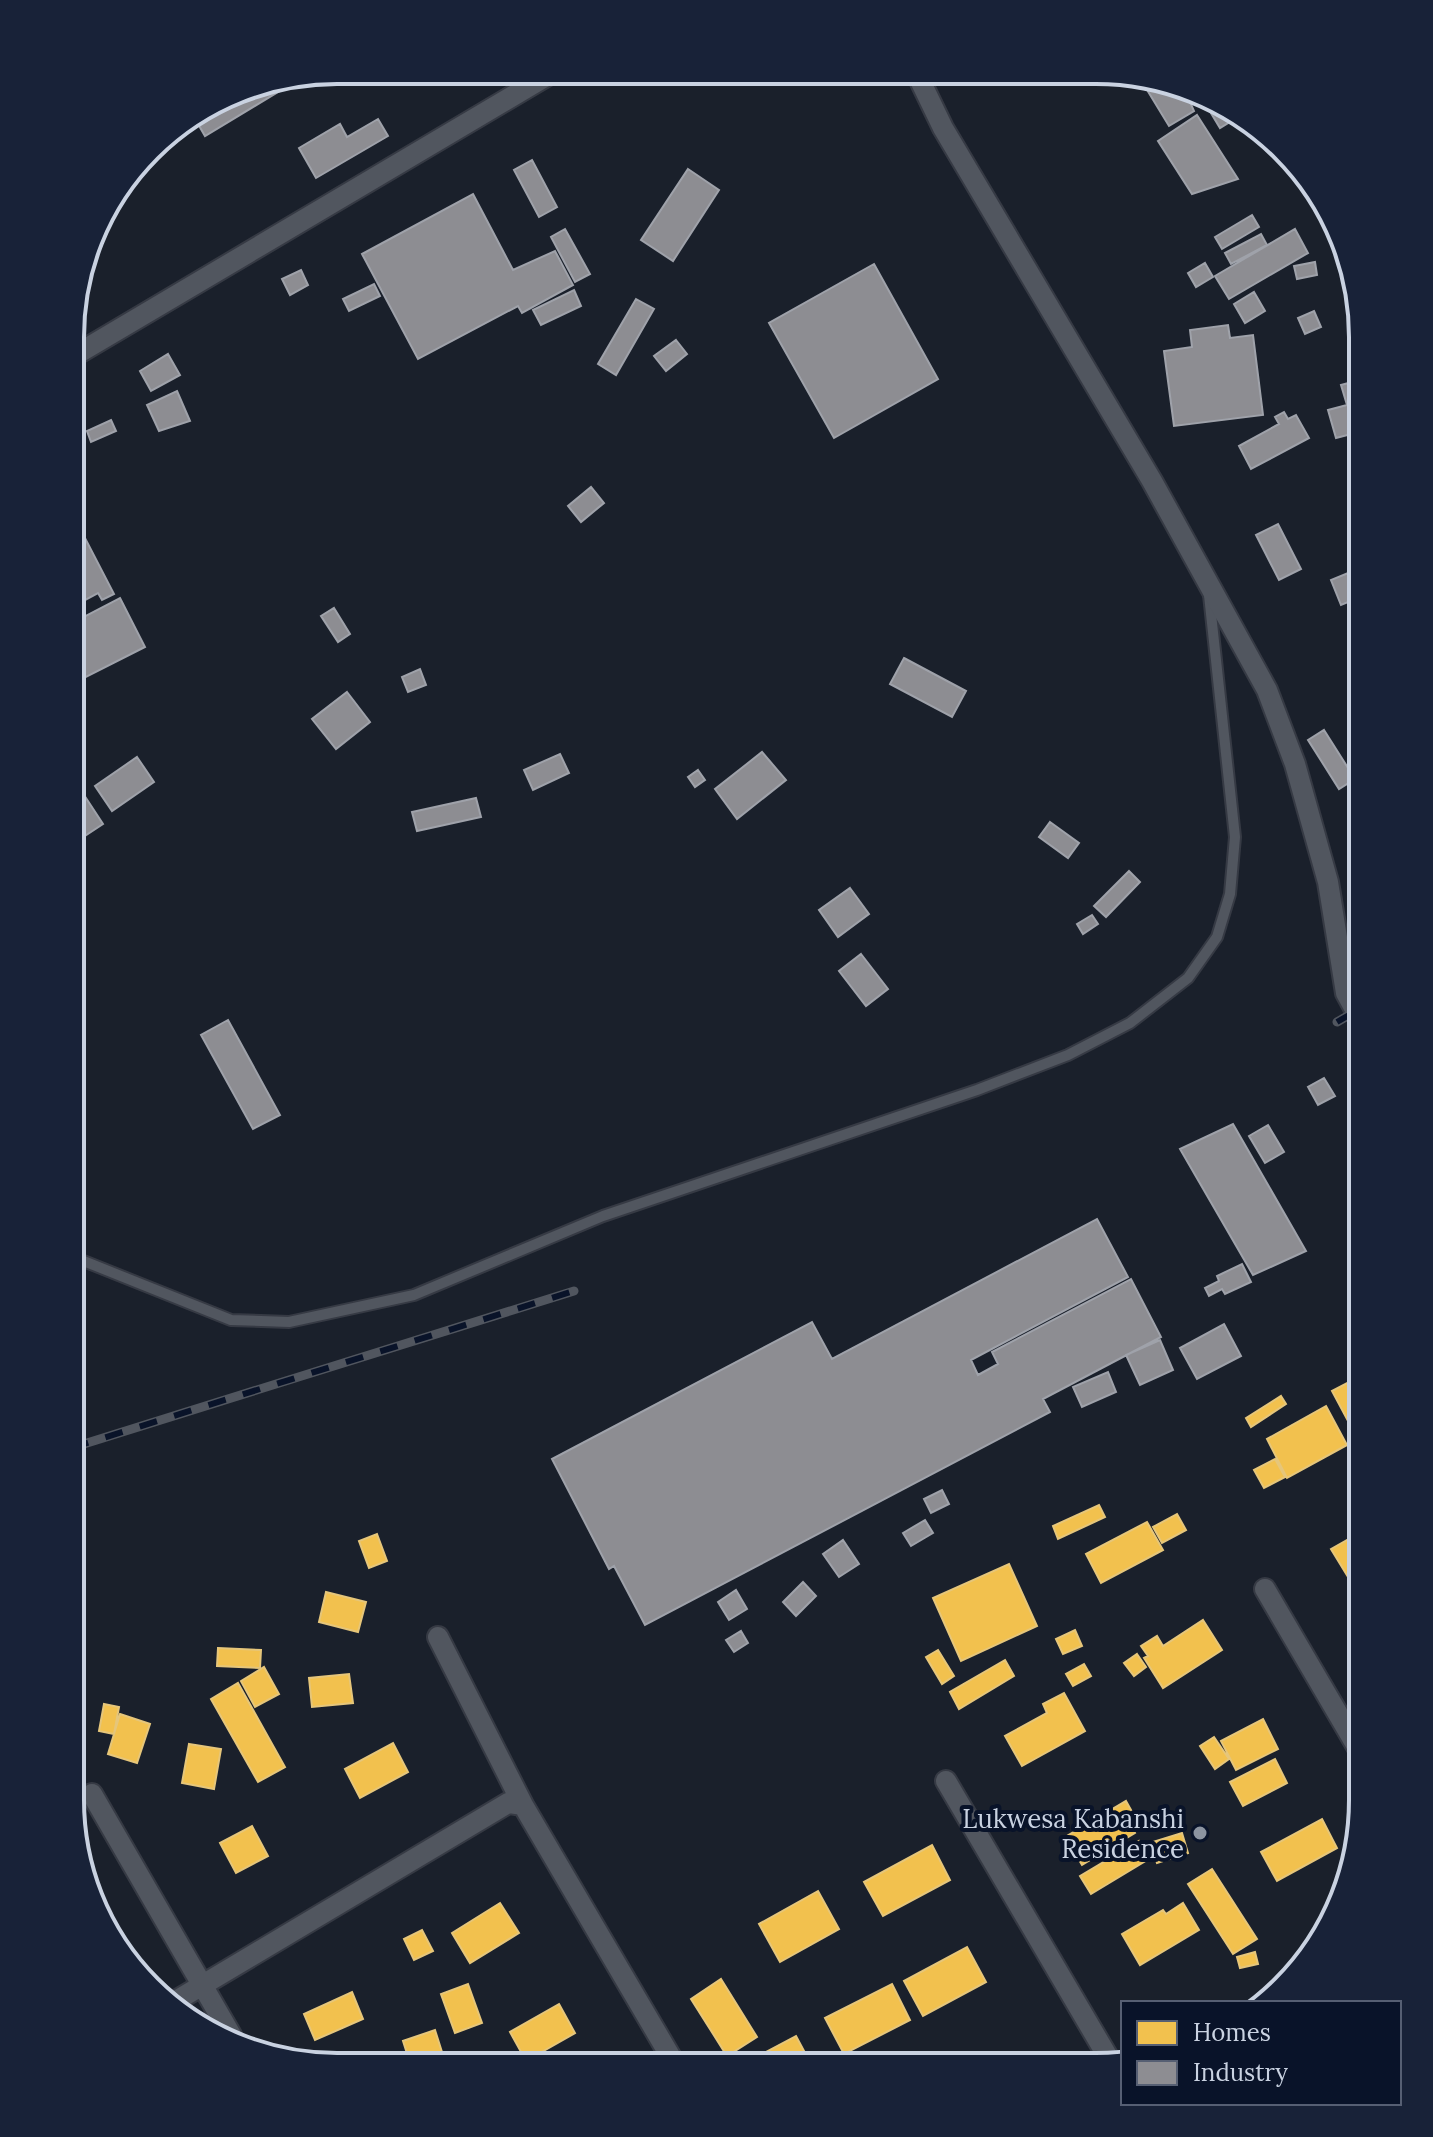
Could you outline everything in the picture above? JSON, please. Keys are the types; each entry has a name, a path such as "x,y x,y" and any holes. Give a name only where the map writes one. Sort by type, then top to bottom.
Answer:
{"street":[{"path":"922,84 943,128 1206,576 1267,690 1295,764 1328,882 1349,998"},
{"path":"84,350 532,85"},
{"path":"1265,1589 1348,1731"},
{"path":"438,1637 523,1805 668,2053"},
{"path":"946,1781 1105,2052"},
{"path":"92,1794 226,2027"},
{"path":"180,1999 508,1803 523,1805"}],"lane":[{"path":"84,1261 231,1320 289,1322 414,1295 603,1216 977,1090 1068,1055 1130,1023 1188,978 1217,937 1230,894 1235,837 1206,576"}],"building: Homes":[{"path":"1348,1382 1348,1421 1348,1421 1332,1391"},
{"path":"1281,1396 1286,1404 1251,1427 1246,1418"},
{"path":"1326,1406 1347,1445 1287,1478 1267,1439"},
{"path":"1275,1459 1285,1477 1264,1488 1254,1470"},
{"path":"1099,1505 1105,1517 1058,1539 1053,1526"},
{"path":"1177,1514 1186,1530 1162,1543 1153,1527"},
{"path":"1147,1522 1163,1550 1101,1583 1086,1554"},
{"path":"377,1534 387,1561 369,1568 359,1541"},
{"path":"1348,1539 1348,1577 1348,1577 1331,1549"},
{"path":"1009,1564 1037,1626 961,1661 933,1598"},
{"path":"326,1592 366,1602 358,1632 319,1622"},
{"path":"1203,1620 1222,1650 1163,1688 1144,1658 1148,1656 1141,1646 1157,1636 1163,1646"},
{"path":"1075,1630 1082,1646 1063,1654 1056,1639"},
{"path":"218,1648 261,1650 260,1668 217,1666"},
{"path":"938,1650 954,1676 942,1684 926,1657"},
{"path":"1137,1654 1146,1667 1134,1676 1124,1663"},
{"path":"1005,1660 1014,1676 959,1709 950,1692"},
{"path":"1084,1664 1091,1676 1073,1686 1066,1674"},
{"path":"264,1667 279,1694 255,1707 241,1681"},
{"path":"349,1674 353,1703 312,1707 309,1678"},
{"path":"238,1683 285,1767 258,1782 211,1699"},
{"path":"1064,1693 1085,1731 1022,1766 1005,1736 1047,1713 1043,1704"},
{"path":"104,1704 119,1707 114,1734 99,1731"},
{"path":"120,1714 150,1724 137,1763 108,1754"},
{"path":"1263,1719 1278,1749 1236,1770 1221,1741"},
{"path":"1214,1737 1229,1759 1215,1769 1200,1746"},
{"path":"393,1743 408,1772 360,1798 345,1769"},
{"path":"189,1744 221,1749 214,1789 182,1783"},
{"path":"1275,1759 1287,1783 1243,1806 1230,1782"},
{"path":"1126,1801 1135,1817 1128,1821 1135,1833 1082,1865 1065,1837"},
{"path":"1322,1819 1337,1848 1277,1881 1261,1852"},
{"path":"252,1826 268,1856 236,1873 220,1843"},
{"path":"1182,1833 1188,1853 1157,1863 1150,1843"},
{"path":"1139,1841 1149,1859 1091,1894 1080,1876"},
{"path":"932,1845 950,1880 883,1916 864,1882"},
{"path":"1212,1869 1257,1939 1233,1954 1188,1884"},
{"path":"818,1891 839,1929 780,1962 759,1924"},
{"path":"500,1903 519,1933 470,1963 452,1933"},
{"path":"1183,1903 1199,1930 1140,1965 1122,1934 1163,1910 1166,1914"},
{"path":"422,1930 433,1951 414,1960 404,1939"},
{"path":"967,1947 986,1982 923,2016 904,1981"},
{"path":"1255,1952 1258,1964 1240,1968 1237,1957"},
{"path":"721,1979 757,2037 732,2053 725,2053 691,1999"},
{"path":"468,1984 482,2023 455,2033 441,1994"},
{"path":"892,1984 910,2020 843,2053 825,2018"},
{"path":"352,1992 363,2019 315,2040 304,2014"},
{"path":"559,2004 575,2033 540,2053 522,2053 510,2032"},
{"path":"435,2030 442,2052 407,2053 403,2041"},
{"path":"796,2036 805,2053 764,2053"}],"building: Industry":[{"path":"1147,90 1190,102 1194,111 1169,126"},
{"path":"280,91 205,136 199,125 210,118 256,97"},
{"path":"1210,112 1229,122 1220,128"},
{"path":"1197,115 1238,179 1192,194 1158,141"},
{"path":"378,119 388,136 316,178 299,148 340,124 347,137"},
{"path":"532,160 557,207 539,217 514,170"},
{"path":"688,169 719,190 673,261 641,240"},
{"path":"473,194 513,270 555,251 573,285 522,313 518,306 418,359 362,254"},
{"path":"1252,215 1259,227 1222,249 1215,237"},
{"path":"565,229 590,274 575,282 551,237"},
{"path":"1295,229 1308,253 1229,299 1215,276"},
{"path":"1261,234 1267,245 1231,264 1225,253"},
{"path":"1315,262 1317,275 1297,279 1294,266"},
{"path":"1205,263 1213,277 1196,287 1188,273"},
{"path":"874,264 938,379 834,438 769,323"},
{"path":"301,270 308,285 290,295 282,279"},
{"path":"374,284 380,296 349,311 343,299"},
{"path":"574,290 581,306 541,325 533,310"},
{"path":"1254,292 1265,311 1245,323 1234,304"},
{"path":"636,299 654,309 616,375 598,364"},
{"path":"1314,311 1321,327 1305,334 1298,318"},
{"path":"1228,325 1230,338 1253,335 1263,415 1174,426 1164,351 1192,347 1190,330"},
{"path":"676,340 687,354 666,371 654,356"},
{"path":"168,354 180,375 151,391 140,371"},
{"path":"1349,383 1349,435 1336,438 1328,410 1347,405 1341,385"},
{"path":"177,391 190,421 159,431 147,405"},
{"path":"1284,412 1288,419 1296,415 1309,438 1251,469 1239,446 1279,424 1275,417"},
{"path":"111,420 116,431 91,442 87,431"},
{"path":"591,487 604,503 581,522 568,506"},
{"path":"1278,524 1301,569 1279,580 1256,535"},
{"path":"84,536 114,594 102,600 98,593 84,601"},
{"path":"1349,573 1349,602 1341,605 1331,580"},
{"path":"120,598 145,647 84,678 84,617"},
{"path":"334,608 350,634 338,642 321,616"},
{"path":"904,658 966,691 952,717 890,684"},
{"path":"420,669 426,685 408,692 402,677"},
{"path":"347,692 370,722 336,749 312,719"},
{"path":"1324,730 1349,769 1349,783 1339,789 1308,740"},
{"path":"762,752 786,780 737,819 715,789"},
{"path":"560,754 569,773 533,790 524,770"},
{"path":"137,757 154,782 112,811 95,786"},
{"path":"698,770 705,780 695,787 688,777"},
{"path":"86,798 103,824 84,836"},
{"path":"476,798 481,817 417,831 412,812"},
{"path":"1050,822 1079,843 1068,858 1039,837"},
{"path":"1129,871 1140,882 1106,917 1094,906"},
{"path":"850,888 869,914 838,937 819,910"},
{"path":"1092,915 1098,924 1083,934 1077,924"},
{"path":"861,954 888,989 866,1006 839,971"},
{"path":"228,1020 280,1115 253,1129 201,1035"},
{"path":"1324,1078 1335,1096 1318,1105 1308,1087"},
{"path":"1233,1124 1306,1251 1253,1275 1180,1149"},
{"path":"1268,1125 1284,1152 1265,1163 1249,1136"},
{"path":"1097,1219 1128,1277 971,1360 978,1375 998,1364 992,1352 1131,1279 1161,1337 1043,1399 1050,1412 645,1625 614,1566 609,1569 552,1459 812,1322 832,1359"},
{"path":"1242,1264 1251,1282 1225,1294 1222,1289 1209,1296 1205,1288 1219,1281 1217,1276"},
{"path":"1224,1324 1241,1356 1197,1379 1180,1348"},
{"path":"1160,1340 1173,1370 1140,1385 1126,1355"},
{"path":"1108,1372 1116,1392 1082,1407 1073,1387"},
{"path":"942,1490 949,1504 931,1513 924,1499"},
{"path":"925,1520 933,1533 911,1546 903,1533"},
{"path":"843,1540 859,1564 839,1577 823,1554"},
{"path":"803,1582 816,1596 796,1616 783,1602"},
{"path":"736,1590 747,1609 729,1620 718,1602"},
{"path":"741,1631 748,1643 734,1652 726,1640"}],"railway":[{"path":"1337,1022 1349,1015"},
{"path":"84,1444 574,1291"}],"place":[{"name":"Lukwesa Kabanshi Residence","path":"1200,1833"}]}
